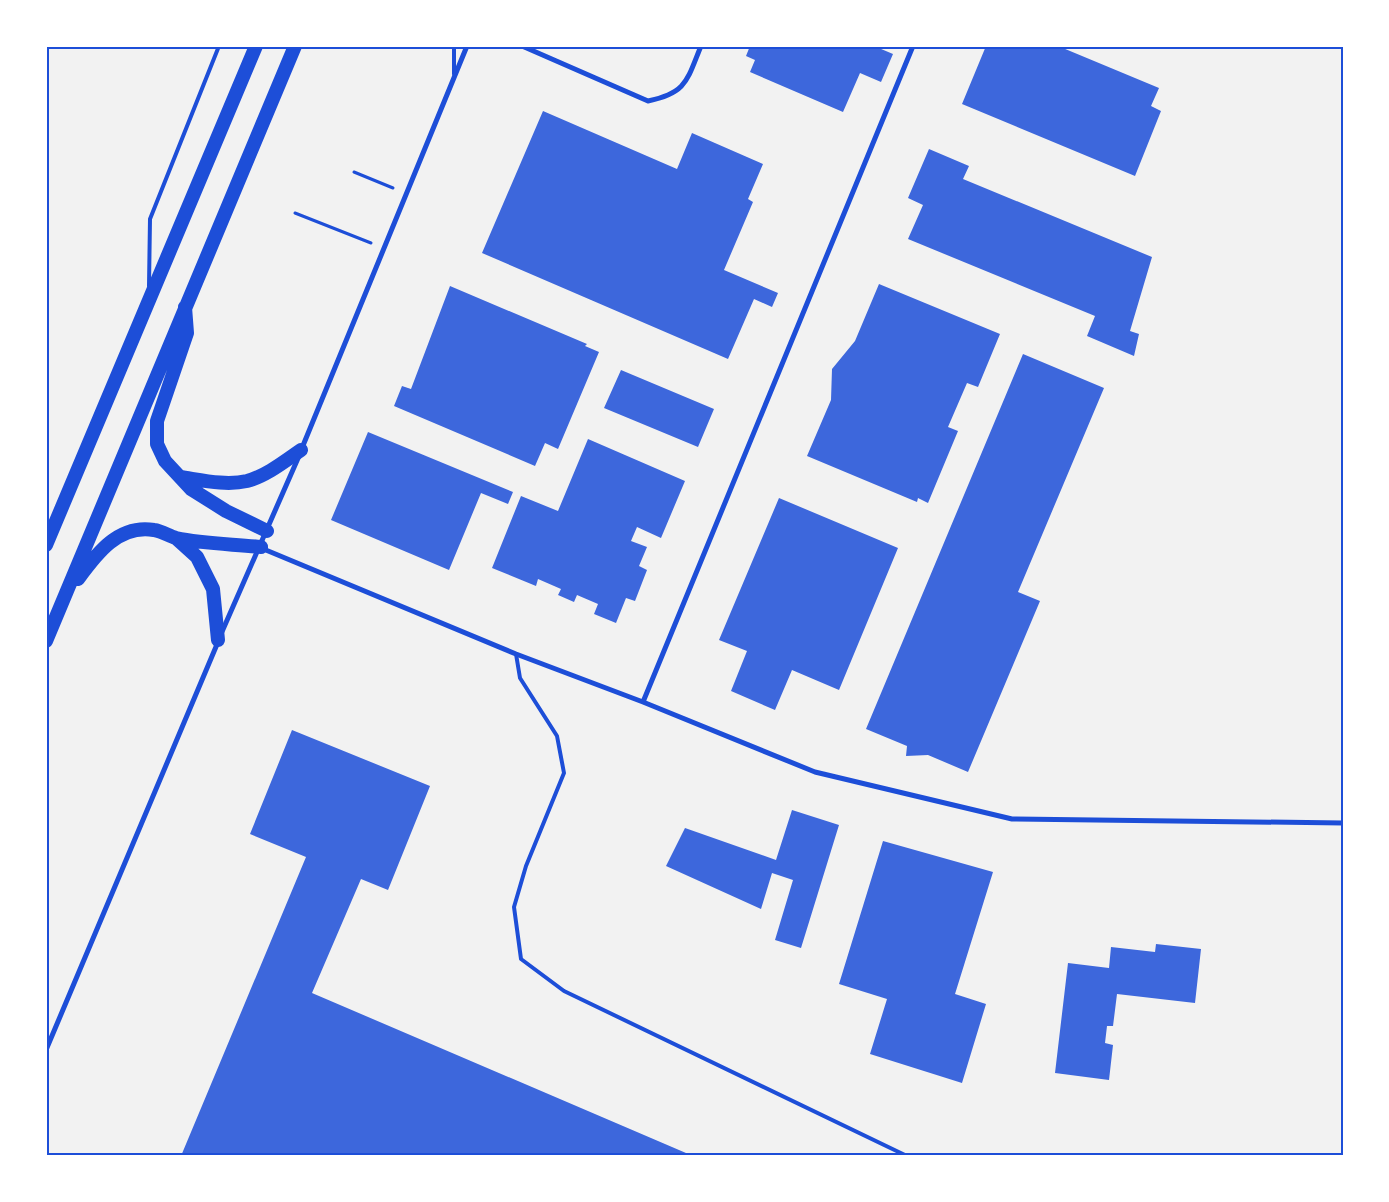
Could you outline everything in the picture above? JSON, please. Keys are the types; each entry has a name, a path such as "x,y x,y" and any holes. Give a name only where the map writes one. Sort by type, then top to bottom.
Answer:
{"highway":[{"path":"46,545 256,46"},
{"path":"46,641 185,304 269,113 295,46"},
{"path":"185,304 188,333 157,421 157,444 165,461 192,488 226,511 267,531"},
{"path":"180,477 215,482 246,481 273,469 301,450"},
{"path":"66,595 98,552 121,535 134,530 155,530 176,538 261,547"},
{"path":"176,538 197,557 212,589 218,640"}],"street":[{"path":"46,1050 218,640 261,547 467,46"},
{"path":"522,46 648,101 667,97 681,89 689,77 702,46"},
{"path":"643,702 913,46"},
{"path":"261,547 516,654 643,702 815,772 1012,819 1343,823"}],"lane":[{"path":"149,303 150,219 219,46"},
{"path":"454,46 454,74"},
{"path":"516,654 520,678 557,736 564,773 526,866 514,907 521,959 564,991 907,1156"}],"path":[{"path":"354,172 406,193"},
{"path":"295,213 383,248"}],"building":[{"path":"750,46 874,46 893,54 881,82 860,73 843,112 750,72 755,60 746,56"},
{"path":"986,46 1058,46 1159,88 1151,106 1161,111 1135,176 962,104"},
{"path":"543,111 677,169 692,133 763,164 748,199 753,202 724,270 778,293 772,307 754,299 728,359 482,253"},
{"path":"929,149 969,166 963,179 1152,257 1130,331 1139,334 1134,356 1087,336 1095,316 908,239 923,205 908,198"},
{"path":"879,284 1000,334 978,387 967,383 948,427 958,431 928,503 918,498 917,502 807,456 831,400 832,369 855,341"},
{"path":"450,286 587,344 585,346 599,352 558,449 545,443 535,466 394,406 402,386 411,389"},
{"path":"1023,354 1104,388 1018,592 1040,601 968,772 928,755 906,756 907,746 866,729"},
{"path":"621,370 714,409 698,447 604,408"},
{"path":"368,432 513,492 508,504 481,493 449,570 331,520"},
{"path":"588,439 685,481 661,538 637,527 631,541 647,547 639,566 647,570 635,601 626,598 616,623 594,614 598,604 577,595 574,602 558,595 561,589 538,579 536,586 492,568 521,496 558,511"},
{"path":"779,498 898,548 839,690 792,670 775,710 731,691 747,651 719,640"},
{"path":"292,730 430,786 388,890 361,879 312,993 693,1156 181,1156 306,857 250,834"},
{"path":"792,810 839,825 801,948 775,940 793,880 772,873 761,909 666,866 685,828 776,860"},
{"path":"883,841 993,872 955,994 986,1004 962,1083 870,1054 887,999 839,984"},
{"path":"1156,944 1201,949 1195,1003 1117,994 1113,1026 1107,1026 1105,1043 1113,1045 1109,1080 1055,1073 1068,963 1109,968 1111,947 1155,952"}]}
